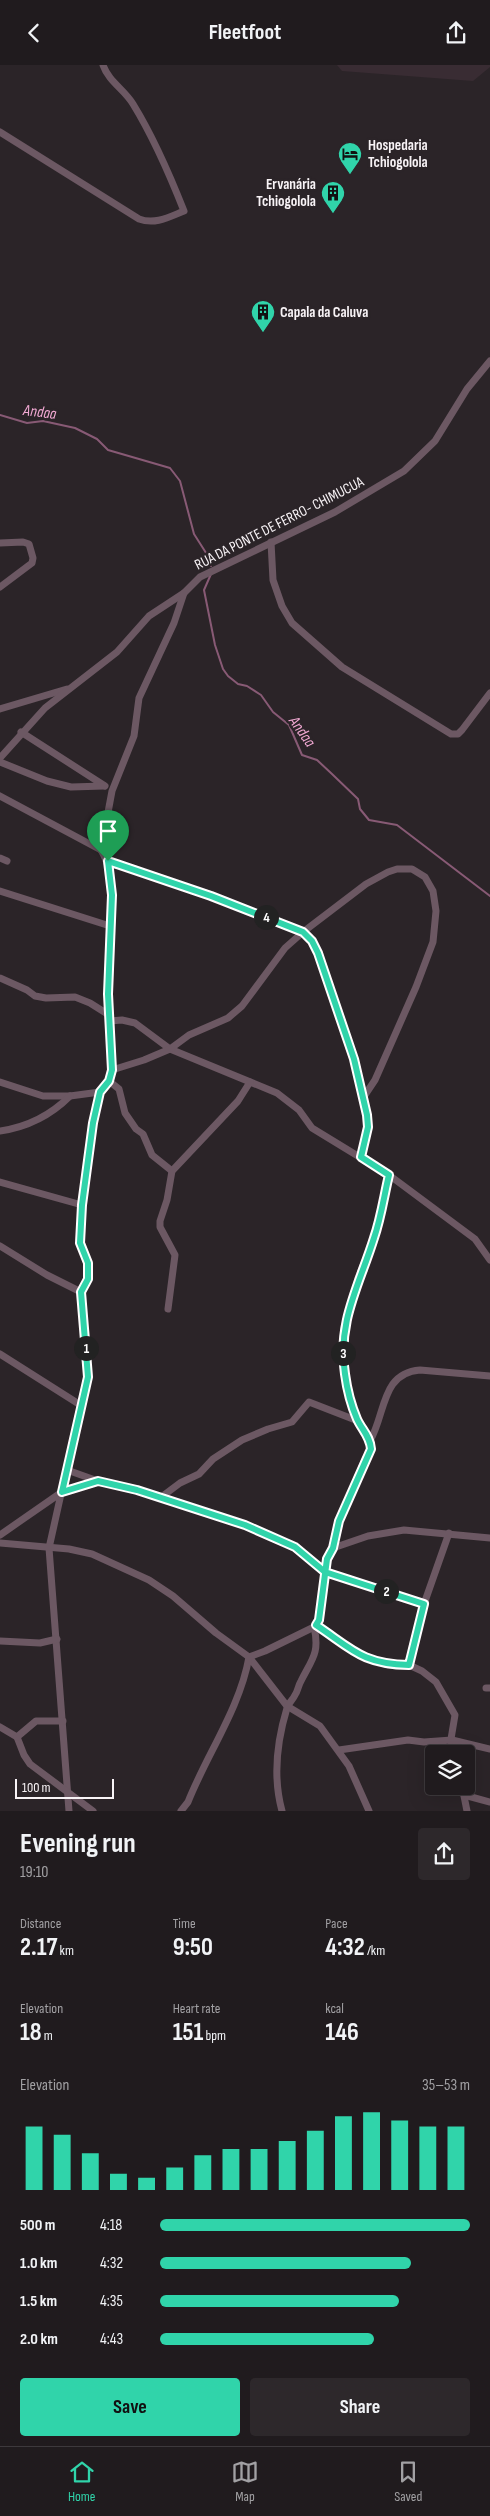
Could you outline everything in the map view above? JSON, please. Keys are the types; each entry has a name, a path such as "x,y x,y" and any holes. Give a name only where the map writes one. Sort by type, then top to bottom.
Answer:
{"street":[{"path":"0,132 139,219 148,222 157,221 184,211 154,137 130,100 115,87 103,65"},
{"name":"RUA DA PONTE DE FERRO- CHIMUCUA","path":"0,758 45,707 74,687 117,652 150,616 184,593 200,577 213,569 335,512 404,471 434,441 467,389 490,361"},
{"path":"0,543 24,542 28,544 33,557 32,563 0,587"},
{"path":"271,542 273,580 282,606 292,623 342,667 451,734 458,734 462,730 490,693"},
{"path":"101,850 112,791 134,736 139,698 174,623 184,593"},
{"path":"0,709 74,687"},
{"path":"21,732 112,791"},
{"path":"0,762 47,781 71,787 104,786"},
{"path":"0,796 101,850 108,861 112,895 108,994 112,1070 109,1081 100,1092 93,1123 82,1205 80,1243 88,1263 88,1279 81,1292 88,1377 49,1548 69,1811"},
{"path":"108,861 211,896 303,932 312,941 318,953 354,1059 363,1098 368,1127 361,1157"},
{"path":"112,1070 144,1061 170,1049 189,1035 228,1017 242,1006 279,955 303,932 366,884 397,869 412,869 425,877 433,891 436,911 433,942 416,987 375,1080 363,1098"},
{"path":"0,891 110,926"},
{"path":"0,978 27,990 35,996 46,998 75,997 110,1018 135,1023 170,1049 282,1096 298,1110 312,1127 389,1175 475,1239 490,1260"},
{"path":"109,1081 119,1089 125,1113 136,1129 143,1134 152,1155 172,1171"},
{"path":"0,1082 43,1095 70,1096 100,1092"},
{"path":"168,1309 175,1255 160,1227 160,1221 167,1201 172,1171 238,1101 250,1082"},
{"path":"0,1131 30,1125 61,1105 70,1096"},
{"path":"249,1657 315,1626 319,1620 327,1559 333,1548 339,1521 371,1449 370,1441 358,1421 345,1375 343,1340 358,1278 375,1236 389,1175"},
{"path":"0,1182 82,1205"},
{"path":"0,1246 47,1275 81,1292"},
{"path":"0,1355 82,1406"},
{"path":"370,1441 378,1426 388,1387 399,1376 409,1371 420,1369 490,1376"},
{"path":"160,1497 199,1473 213,1459 242,1440 268,1429 292,1422 309,1402 358,1421"},
{"path":"67,1470 98,1481 160,1497 245,1525 295,1547 325,1572 424,1604"},
{"path":"0,1535 62,1492 98,1481"},
{"path":"333,1548 368,1535 404,1530 490,1538"},
{"path":"409,1665 424,1604 449,1533"},
{"path":"0,1543 69,1549 92,1554 149,1580 173,1596 216,1633 249,1657 287,1706 320,1725 339,1750 369,1811"},
{"path":"315,1626 344,1643 360,1657 388,1665 409,1665 436,1682 455,1715 453,1745"},
{"path":"282,1811 278,1794 276,1763 287,1706 295,1697 299,1684 315,1656 315,1626"},
{"path":"0,1641 40,1643 57,1639"},
{"path":"181,1811 188,1802 233,1705 247,1669 249,1657"},
{"path":"16,1737 36,1721 63,1721"},
{"path":"0,1727 16,1737 30,1764 93,1811"},
{"path":"339,1750 408,1739 441,1745"},
{"path":"456,1745 460,1742 473,1745"},
{"path":"475,1746 490,1749"},
{"path":"466,1808 464,1795 490,1802"},
{"path":"466,1808 475,1797"}],"shaded area":[{"path":"337,65 490,65 490,67 473,81 342,71"}],"waterway":[{"name":"Andaa","path":"0,415 27,423 43,421 75,428 97,439 108,450 170,468 180,481 194,534 208,556 211,566"},
{"name":"Andaa","path":"211,574 204,590 215,645 223,669 228,676 238,684 247,686 261,695 273,712 289,725 302,755 317,760 358,799 360,809 369,820 397,825 490,896"}],"place":[{"name":"Hospedaria Tchiogolola","path":"350,175"},
{"name":"Ervanária Tchiogolola","path":"333,214"},
{"name":"Capala da Caluva","path":"263,333"}],"route":[{"path":"108,861 112,895 108,994 112,1070 109,1081 100,1092 93,1123 82,1205 80,1243 88,1263 88,1279 81,1292 88,1377 62,1492 98,1481 137,1490 245,1525 295,1547 325,1572 424,1604 409,1665 388,1665 360,1657 344,1643 316,1625 319,1620 325,1572 327,1559 333,1548 339,1521 371,1449 366,1431 358,1421 352,1406 345,1375 343,1340 358,1278 368,1258 375,1236 389,1175 361,1157 368,1127 367,1115 354,1059 318,953 312,941 303,932 211,896 108,861"}]}
